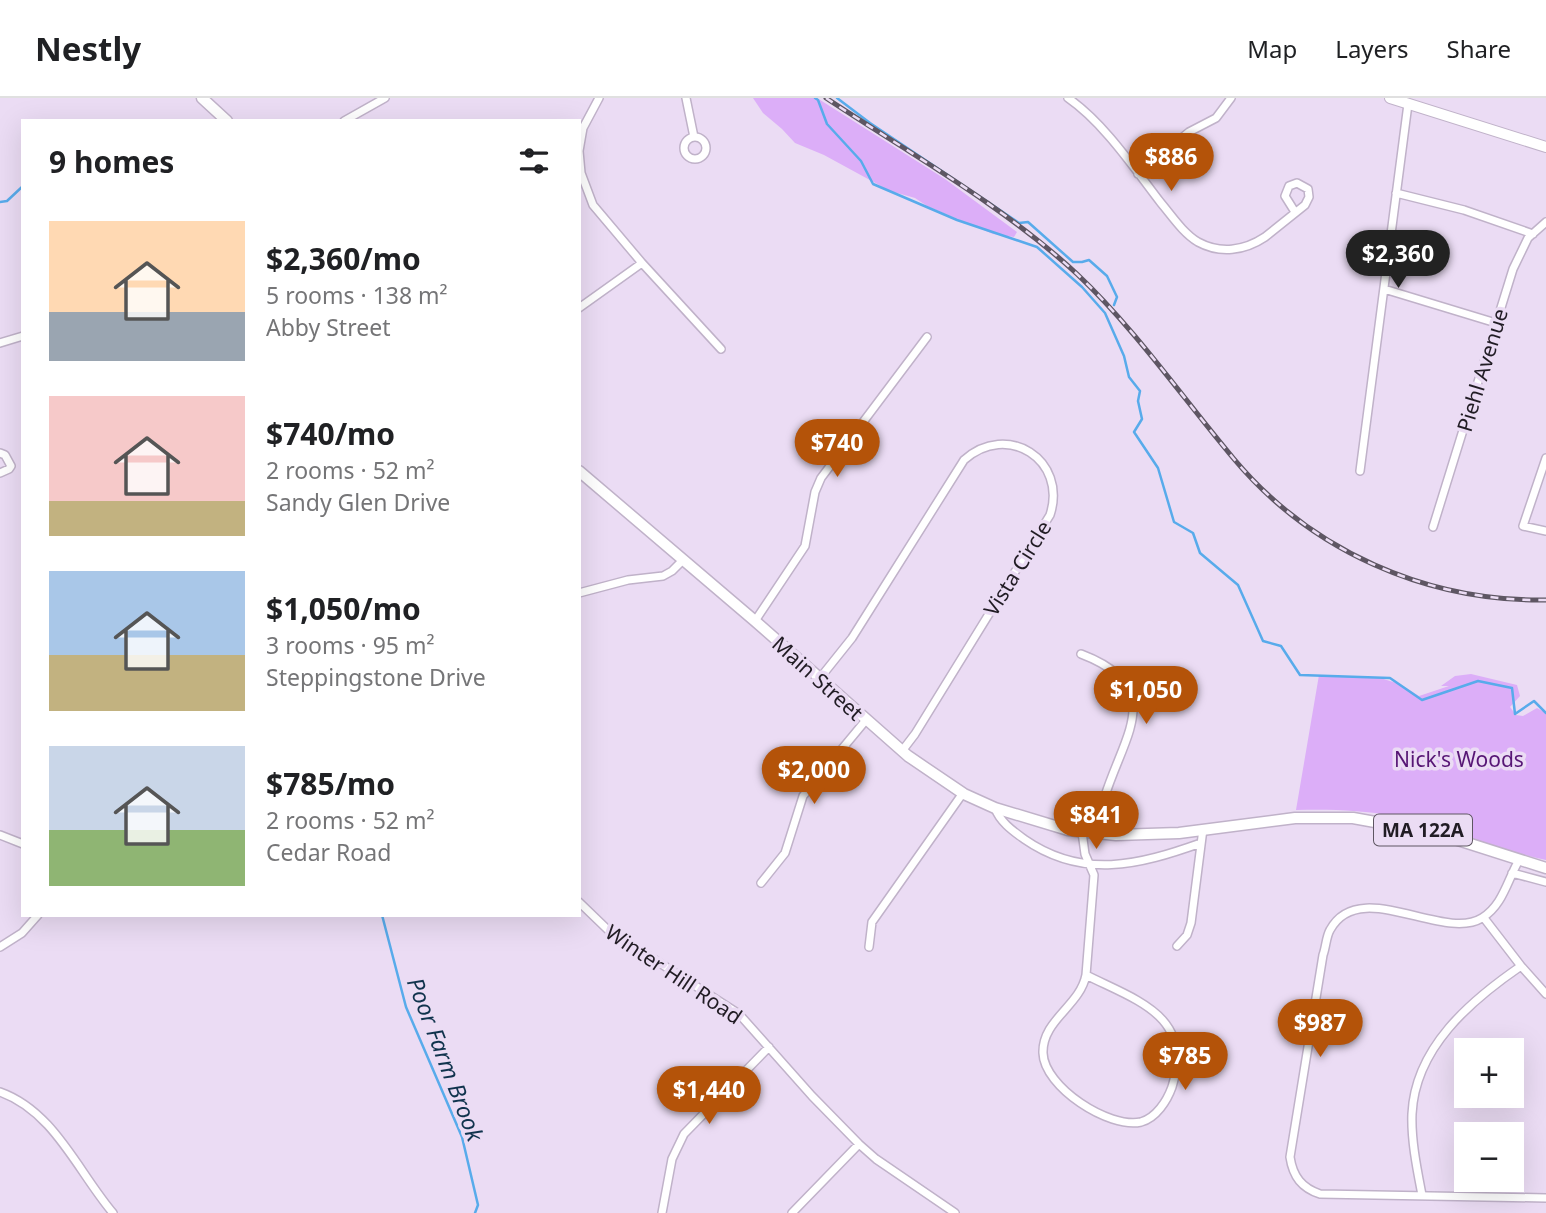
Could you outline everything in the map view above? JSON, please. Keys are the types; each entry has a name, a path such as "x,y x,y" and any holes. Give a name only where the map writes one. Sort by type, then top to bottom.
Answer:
{"main road":[{"path":"202,98 225,119"},
{"path":"1390,98 1408,104 1422,103 1546,147"},
{"name":"Main Street","path":"581,473 902,751 962,793 995,808 1026,819 1082,832 1150,835 1295,818 1353,818 1419,829 1519,860"},
{"name":"MA 122A","path":"1519,860 1546,867"}],"street":[{"path":"348,119 385,98"},
{"path":"581,140 583,128 599,98"},
{"path":"686,98 694,137"},
{"path":"1068,98 1093,120 1184,231 1198,242 1229,250 1248,247 1265,237 1295,212"},
{"path":"1138,174 1183,136 1216,118 1231,98"},
{"path":"1360,471 1408,104"},
{"path":"581,166 593,205 721,349"},
{"path":"1396,193 1464,210 1533,234"},
{"name":"Piehl Avenue","path":"1433,527 1520,252 1546,222"},
{"path":"581,307 642,263"},
{"path":"1384,289 1496,323"},
{"path":"0,342 21,337"},
{"path":"755,621 805,546 815,492 821,478 927,337"},
{"name":"Vista Circle","path":"820,678 852,638 964,460 979,449 1000,444 1018,447 1037,458 1046,468 1052,484 1054,502 1051,515 902,751"},
{"path":"0,453 5,455 11,466 9,470 0,473"},
{"path":"1546,458 1523,526 1546,531"},
{"path":"581,592 628,580 663,576 682,561"},
{"path":"1082,654 1107,665 1118,674 1130,694 1133,710 1129,735 1104,797 1099,833"},
{"path":"761,883 785,853 803,796 866,720"},
{"path":"869,947 872,922 962,793"},
{"path":"995,808 1004,822 1029,842 1057,856 1104,867 1127,865 1201,843"},
{"path":"1177,946 1187,935 1191,923 1203,829"},
{"path":"1082,832 1084,854 1094,875 1086,975 1080,993 1054,1022 1045,1038 1043,1054 1046,1068 1064,1089 1096,1111 1123,1122 1145,1121 1161,1108 1173,1084 1177,1050 1174,1035 1152,1011 1086,975"},
{"path":"0,835 21,843"},
{"path":"1519,860 1499,903 1484,918 1473,923 1458,923 1379,909 1354,910 1338,920 1330,930 1323,956 1290,1152 1291,1165 1300,1183 1308,1190 1320,1194 1546,1198"},
{"path":"1512,873 1546,882"},
{"name":"Winter Hill Road","path":"581,904 607,929 739,1014 859,1144 876,1159 955,1213"},
{"path":"0,947 22,933 36,917"},
{"path":"1484,918 1546,994"},
{"path":"1422,1195 1412,1126 1413,1103 1421,1073 1443,1037 1468,1006 1484,991 1521,966"},
{"path":"662,1213 672,1159 684,1134 769,1047"},
{"path":"0,1092 21,1102 44,1120 113,1213"},
{"path":"792,1213 859,1144"}],"green space":[{"path":"753,98 817,98 945,179 1017,232 1014,237 993,234 927,206 915,198 890,191 824,155 795,143 763,113"},
{"name":"Nick's Woods","path":"1471,674 1517,685 1520,696 1510,707 1516,715 1523,716 1537,708 1546,713 1546,860 1394,816 1345,810 1296,810 1319,675 1380,678 1400,684 1419,696 1449,686 1441,686 1455,676"}],"waterway":[{"path":"815,98 827,124 861,161 873,184 957,220 1037,247 1082,287 1105,313 1124,356 1129,377 1140,391 1138,401 1142,419 1134,432 1158,468 1174,522 1193,533 1200,553 1238,585 1263,641 1281,646 1300,675 1390,678 1422,700 1478,681 1512,688 1515,714 1534,701 1546,713"},
{"path":"837,98 1019,223 1028,222 1073,262 1089,260 1107,276 1117,297 1114,305"},
{"name":"Poor Farm Brook","path":"0,202 7,201 21,188"},
{"name":"Poor Farm Brook","path":"383,917 406,1007 462,1137 478,1205 475,1213"}],"railway":[{"path":"826,98 987,203 1049,249 1077,274 1139,341 1234,459 1265,492 1298,520 1335,545 1374,565 1415,581 1458,592 1546,600"}]}
